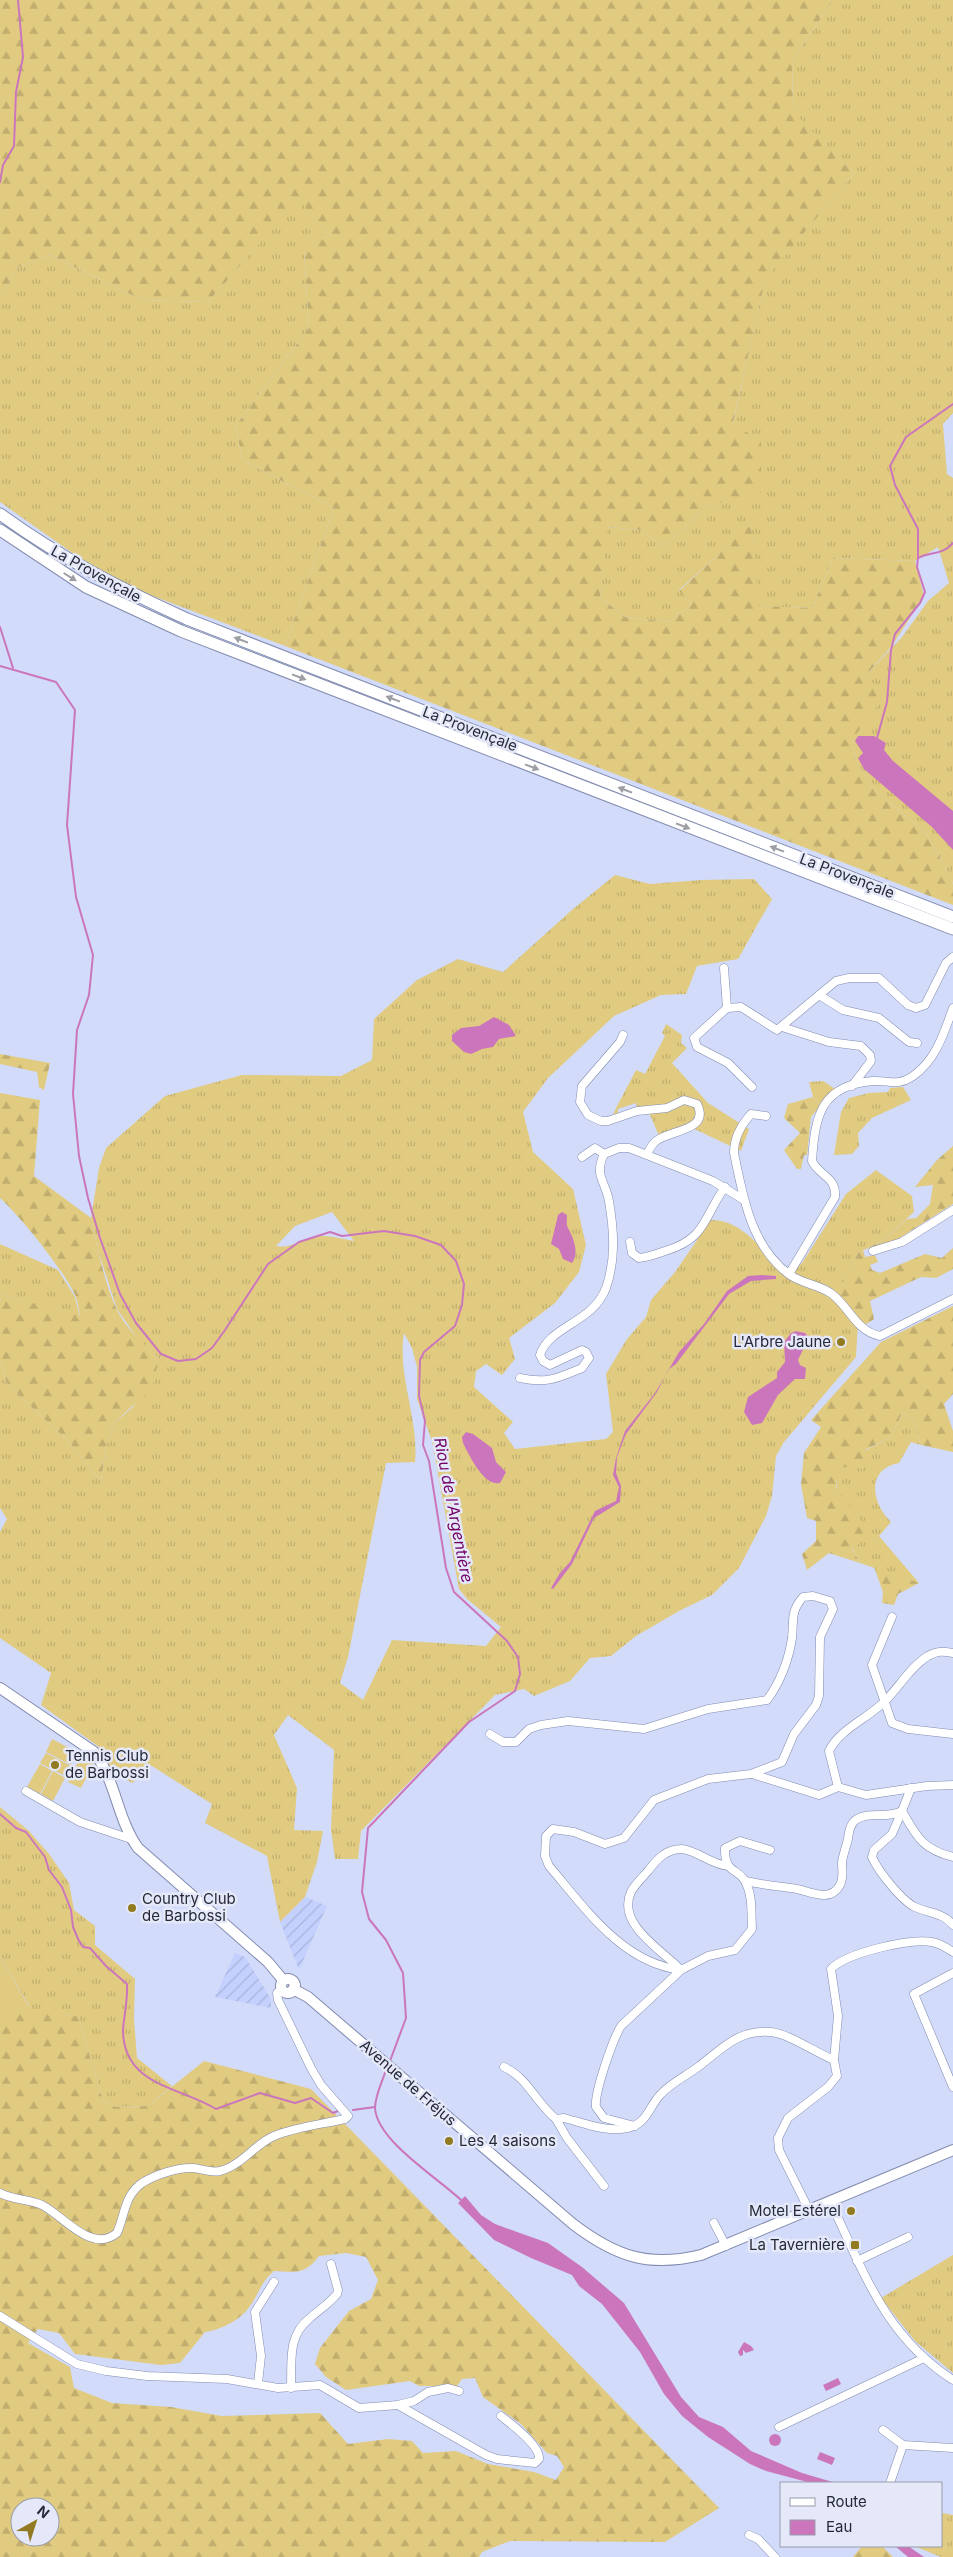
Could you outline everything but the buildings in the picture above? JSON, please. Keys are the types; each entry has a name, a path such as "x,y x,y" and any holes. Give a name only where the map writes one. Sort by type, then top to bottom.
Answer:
{"highway":[{"name":"La Provençale","path":"0,514 37,541 92,574 187,619 953,917"},
{"name":"La Provençale","path":"0,530 86,587 182,631 953,929"}],"main road":[{"path":"0,1688 94,1752 104,1767 131,1839 145,1856 268,1962 283,1984"},
{"name":"Avenue de Fréjus","path":"283,1984 286,1992 293,1989 308,1997 573,2224 607,2248 631,2257 664,2261 701,2256 953,2150"}],"street":[{"path":"752,1087 728,1063 697,1047 694,1038 727,1008 741,1007 777,1030 836,981 872,976 879,978 908,1005 916,1008 925,1006 946,963 953,957"},
{"path":"724,968 727,1008"},
{"path":"819,995 844,1010 879,1018 909,1042 917,1043"},
{"path":"789,1274 836,1196 836,1188 830,1178 815,1167 812,1161 819,1112 835,1093 852,1086 873,1081 897,1084 913,1076 930,1060 941,1041 953,1008"},
{"path":"782,1027 829,1042 861,1046 867,1050 870,1061 852,1086"},
{"path":"623,1035 620,1042 582,1086 580,1102 588,1115 601,1121 608,1121 638,1111 667,1108 684,1100 697,1104 700,1110 697,1122 688,1128 655,1142 647,1154"},
{"path":"766,1116 751,1114 739,1131 734,1146 744,1200 754,1232 765,1250 789,1274 832,1295 864,1330 880,1336 953,1299"},
{"path":"582,1157 595,1148 604,1154"},
{"path":"520,1378 548,1382 587,1364 589,1358 586,1352 582,1350 550,1364 543,1361 540,1355 542,1347 554,1336 595,1307 605,1290 614,1259 613,1227 608,1197 598,1171 604,1154 619,1148 647,1154 725,1187 744,1200"},
{"path":"630,1242 632,1253 638,1258 682,1246 700,1230 725,1187"},
{"path":"873,1251 902,1242 953,1210"},
{"path":"490,1734 503,1742 516,1742 530,1729 568,1721 644,1729 708,1709 767,1700 775,1690 784,1667 792,1638 795,1606 803,1597 814,1596 830,1601 833,1609 820,1637 819,1696 816,1706 794,1734 782,1762 751,1774 708,1779 654,1800 624,1838 605,1844 574,1832 553,1829 546,1836 545,1856 548,1866 606,1931 625,1949 669,1969 681,1970"},
{"path":"892,1617 872,1666 892,1723 908,1729 953,1734"},
{"path":"838,1787 829,1751 835,1739 858,1724 884,1702 926,1657 941,1650 953,1653"},
{"path":"751,1774 819,1795 838,1787 866,1795 911,1788 953,1785"},
{"path":"911,1788 892,1834 874,1850 872,1857 875,1865 907,1902 947,1918 953,1925"},
{"path":"26,1791 80,1822 131,1839"},
{"path":"902,1811 921,1843 938,1853 953,1857"},
{"path":"770,1850 740,1841 732,1843 725,1848 725,1858 728,1866 746,1881 769,1887 793,1888 818,1896 830,1894 839,1887 842,1879 842,1862 850,1827 856,1820 862,1817 894,1816 902,1811"},
{"path":"681,1970 638,1929 630,1918 628,1904 632,1891 660,1856 672,1851 684,1849 717,1865 728,1866"},
{"path":"635,2126 604,2118 596,2107 598,2092 615,2036 621,2026 681,1970 708,1956 735,1950 752,1929 751,1900 746,1881"},
{"path":"809,2210 779,2150 778,2138 788,2118 834,2081 837,2069 834,2060 838,2016 830,1976 831,1969 841,1960 914,1941 933,1942 953,1952"},
{"path":"953,1973 914,1994 953,2087"},
{"path":"0,2193 37,2203 88,2237 104,2240 117,2233 130,2195 150,2179 180,2169 193,2168 218,2172 237,2163 275,2136 345,2119 348,2116 321,2084 311,2068 278,2000 277,1993 283,1984"},
{"path":"556,2119 564,2118 621,2130 635,2126 650,2113 663,2092 700,2066 718,2048 745,2034 758,2031 774,2032 834,2060"},
{"path":"504,2066 513,2071 531,2088 549,2113 556,2119 566,2138 604,2186"},
{"path":"830,2201 857,2261 885,2314 924,2358 953,2380"},
{"path":"714,2223 726,2246"},
{"path":"857,2261 908,2237"},
{"path":"291,2388 293,2342 296,2332 302,2324 337,2294 338,2290 331,2264"},
{"path":"258,2383 261,2356 255,2312 274,2282"},
{"path":"0,2316 66,2357 92,2368 147,2376 227,2379 291,2388 320,2385 359,2408 398,2405 414,2401 428,2392 448,2388 458,2391"},
{"path":"779,2427 924,2358"},
{"path":"398,2405 486,2455 497,2459 535,2463 539,2459 538,2452 525,2436 501,2416"},
{"path":"883,2430 903,2446 953,2448"},
{"path":"890,2482 903,2446"},
{"path":"749,2535 758,2539 775,2557"}],"shaded area":[{"path":"305,1897 327,1906 299,1970 280,1922"},
{"path":"235,1953 245,1957 271,1999 271,2008 215,1997"}],"green space":[{"path":"0,0 833,0 792,61 793,112 854,173 765,280 733,423 761,442 761,493 708,506 664,546 641,530 607,527 600,597 625,617 669,622 692,604 679,591 751,524 759,606 812,608 833,558 915,561 924,596 892,646 867,674 883,698 852,740 856,761 873,788 927,834 953,884 953,905 285,646 334,508 242,460 236,425 309,328 304,249 330,235 298,200 208,302 142,300 50,255 18,267 0,297"},
{"path":"833,0 953,0 953,413 943,424 947,474 953,478 953,884 927,834 873,788 856,761 852,740 867,674 902,637 928,601 949,583 938,547 915,561 833,558 812,608 758,606 751,525 679,590 692,604 669,622 625,617 600,597 606,527 641,530 664,546 708,506 761,492 733,424 765,279 854,173 793,113 792,61"},
{"path":"298,199 330,235 304,250 309,328 236,425 242,460 334,508 285,646 134,589 78,557 0,502 0,297 18,267 50,255 142,300 208,302"},
{"path":"615,875 650,884 701,880 754,879 772,899 738,959 697,966 686,994 661,995 614,1016 548,1078 523,1112 533,1152 573,1189 586,1245 579,1272 555,1303 509,1338 515,1359 502,1375 486,1364 476,1371 474,1387 513,1422 504,1433 515,1449 606,1439 613,1432 606,1374 627,1339 646,1317 651,1300 675,1272 711,1220 723,1221 734,1225 744,1232 763,1249 787,1276 802,1263 846,1194 876,1170 912,1196 914,1212 885,1239 858,1253 835,1300 858,1324 856,1357 784,1442 776,1456 772,1496 766,1516 739,1568 712,1595 679,1611 636,1636 611,1656 590,1658 570,1681 534,1696 524,1689 495,1695 361,1831 358,1859 335,1859 331,1830 334,1750 288,1715 274,1735 297,1788 294,1830 323,1831 317,1862 305,1897 280,1922 267,1856 205,1823 212,1804 147,1763 133,1783 112,1773 99,1747 41,1705 51,1673 0,1638 0,1532 7,1519 0,1508 0,1362 8,1385 66,1439 101,1481 106,1446 114,1423 133,1407 155,1371 159,1359 137,1338 117,1309 98,1251 91,1218 99,1168 106,1148 165,1096 242,1075 341,1076 372,1060 374,1019 417,980 458,959 503,972 573,909","holes":["332,1212 354,1241 319,1236 291,1245 276,1246 295,1226","404,1333 412,1348 417,1367 417,1399 432,1441 459,1589 467,1599 501,1627 486,1646 392,1640 363,1700 340,1683 348,1657 386,1463 415,1462 414,1429 403,1366"]},
{"path":"666,1024 682,1035 681,1043 687,1048 672,1063 708,1103 749,1129 741,1151 688,1126 659,1136 647,1108 637,1108 636,1103 618,1109 618,1113 613,1114 636,1070 645,1074 665,1036 662,1033"},
{"path":"0,1054 50,1063 44,1090 39,1087 37,1072 0,1064"},
{"path":"823,1081 835,1089 820,1106 813,1097 809,1082"},
{"path":"903,1087 911,1100 872,1118 858,1133 859,1146 852,1154 834,1155 841,1112 849,1098 869,1093 888,1092 890,1088"},
{"path":"0,1093 40,1100 34,1176 91,1218 104,1275 116,1308 130,1329 159,1359 152,1388 114,1423 106,1446 101,1481 66,1439 8,1385 0,1362 0,1302 3,1295 80,1316 76,1297 53,1260 0,1198"},
{"path":"813,1097 820,1106 811,1117 807,1155 804,1155 801,1169 797,1169 784,1150 800,1133 784,1118 788,1104"},
{"path":"953,1146 953,1204 887,1246 866,1249 885,1239 907,1219 916,1218 930,1204 933,1185 915,1187 937,1160"},
{"path":"0,1244 58,1270 75,1297 80,1317 3,1295 0,1302"},
{"path":"953,1248 953,1269 936,1278 921,1277 870,1301 874,1319 865,1325 837,1295 858,1253 863,1250 865,1257 875,1255 878,1262 870,1265 872,1270 880,1273 925,1254 942,1258"},
{"path":"953,1306 953,1394 944,1404 953,1431 953,1452 921,1445 913,1421 902,1413 891,1437 865,1450 864,1469 836,1466 836,1488 871,1534 852,1549 860,1563 829,1553 807,1570 802,1554 816,1541 816,1521 807,1518 801,1484 804,1453 821,1427 811,1420 881,1342"},
{"path":"902,1413 913,1421 921,1445 911,1442 899,1463 888,1466 877,1479 876,1497 879,1506 891,1522 879,1536 919,1583 860,1563 849,1541 841,1516 837,1491 836,1466 891,1437"},
{"path":"874,1567 919,1583 898,1594 894,1605 882,1603 883,1592"},
{"path":"52,1739 77,1752 71,1765 46,1752"},
{"name":"Tennis Club de Barbossi","path":"46,1753 71,1766 65,1776 40,1763"},
{"path":"81,1756 94,1763 81,1788 68,1782"},
{"path":"40,1764 52,1771 40,1794 27,1787"},
{"path":"53,1771 65,1778 53,1801 41,1794"},
{"path":"0,1807 29,1831 49,1854 69,1883 74,1910 95,1926 95,1945 135,1979 134,2019 137,2058 172,2086 148,2106 116,2107 103,2101 78,2016 6,2014 29,2006 0,1956"},
{"path":"0,1956 29,2007 6,2014 0,2010"},
{"path":"0,2007 12,2012 78,2016 103,2101 116,2107 148,2106 204,2061 311,2089 719,2508 665,2542 510,2541 482,2552 479,2557 0,2557","holes":["346,2253 366,2257 378,2280 371,2299 349,2311 320,2348 315,2364 326,2377 346,2390 410,2381 419,2386 457,2386 462,2379 475,2378 483,2397 521,2424 547,2453 557,2456 564,2467 556,2480 534,2472 488,2464 456,2451 423,2453 412,2441 388,2439 348,2444 320,2413 222,2416 171,2407 112,2403 74,2388 70,2367 28,2343 38,2329 59,2333 75,2354 161,2365 180,2363 205,2332 227,2325 243,2314 274,2271 300,2271 309,2266 319,2256"]},
{"path":"953,2255 953,2373 915,2341 881,2298"},
{"path":"943,2513 953,2515 953,2557 941,2557 916,2547 943,2547"},
{"path":"861,2547 883,2547 893,2557 853,2557"}],"water":[{"path":"858,736 874,736 886,743 884,750 893,761 953,811 953,850 932,827 864,769 858,758 863,753 855,741"},
{"path":"494,1017 509,1025 516,1036 499,1039 493,1047 471,1054 464,1052 452,1041 452,1035 461,1028 479,1026"},
{"path":"562,1212 567,1215 567,1227 576,1250 572,1263 563,1259 559,1249 551,1244 558,1215"},
{"path":"748,1276 776,1276 776,1279 751,1281 729,1294 676,1364 669,1369 679,1352 704,1324 727,1291"},
{"path":"796,1331 805,1333 809,1337 798,1360 800,1365 806,1368 805,1379 795,1379 778,1395 762,1423 752,1425 744,1412 748,1397 777,1378 777,1372 785,1362 784,1342 791,1333"},
{"path":"665,1375 657,1392 626,1434 617,1457 616,1473 621,1486 620,1502 594,1518 572,1564 553,1589 551,1588 560,1573 570,1562 595,1511 616,1501 619,1487 613,1475 616,1458 625,1431 655,1393"},
{"path":"466,1432 473,1434 492,1448 496,1462 506,1472 500,1483 488,1480 478,1469 463,1443 462,1437"},
{"path":"465,2196 481,2215 495,2224 548,2243 582,2267 624,2303 681,2397 699,2417 723,2427 751,2451 802,2473 833,2482 807,2482 766,2471 750,2464 708,2437 682,2416 664,2394 640,2352 602,2304 579,2286 572,2275 494,2240 458,2203"},
{"path":"744,2342 754,2350 746,2353 743,2350 743,2355 740,2356 738,2352"},
{"path":"838,2378 841,2384 826,2391 823,2385"},
{"path":"773,2434 777,2434 781,2440 777,2446 773,2446 769,2442 769,2438"},
{"path":"820,2452 835,2458 832,2465 817,2459"},
{"path":"896,2547 909,2547 924,2557 908,2557"}],"waterway":[{"path":"0,182 3,165 14,146 16,92 23,57 18,0"},
{"path":"918,558 918,529 895,485 890,466 906,437 953,404"},
{"path":"877,738 887,702 891,650 895,634 920,603 925,592 917,567 918,558 945,550 953,543"},
{"path":"0,627 13,668"},
{"name":"Riou de l'Argentière","path":"0,666 56,682 75,710 67,825 76,897 93,955 89,995 77,1030 73,1094 79,1156 88,1198 100,1238 120,1294 136,1323 161,1354 178,1361 196,1359 212,1348 268,1264 299,1242 330,1232 342,1236 384,1231 415,1236 441,1245 456,1261 464,1284 462,1305 455,1326 424,1352 420,1360 419,1396 425,1421 423,1445 429,1461 446,1568 454,1592 507,1641 518,1657 520,1674 515,1691 469,1722 368,1828 362,1892 369,1919 386,1940 403,1973 406,2018 390,2061"},
{"path":"0,1814 16,1828 26,1832 45,1857 49,1870 62,1887 71,1910 73,1927 83,1947 90,1948 106,1966 127,1984 123,2030 126,2049 133,2063 143,2074 156,2082 216,2109 260,2093 295,2103 311,2098 333,2113 338,2111"},
{"name":"Riou de l'Argentière","path":"386,2070 375,2103 378,2121 397,2146 461,2200"},
{"path":"353,2110 375,2107"}],"place":[{"name":"L'Arbre Jaune","path":"841,1342"},
{"name":"Tennis Club de Barbossi","path":"55,1765"},
{"name":"Country Club de Barbossi","path":"132,1908"},
{"name":"Les 4 saisons","path":"449,2141"},
{"name":"Motel Estérel","path":"851,2211"},
{"name":"La Tavernière","path":"855,2245"}]}
